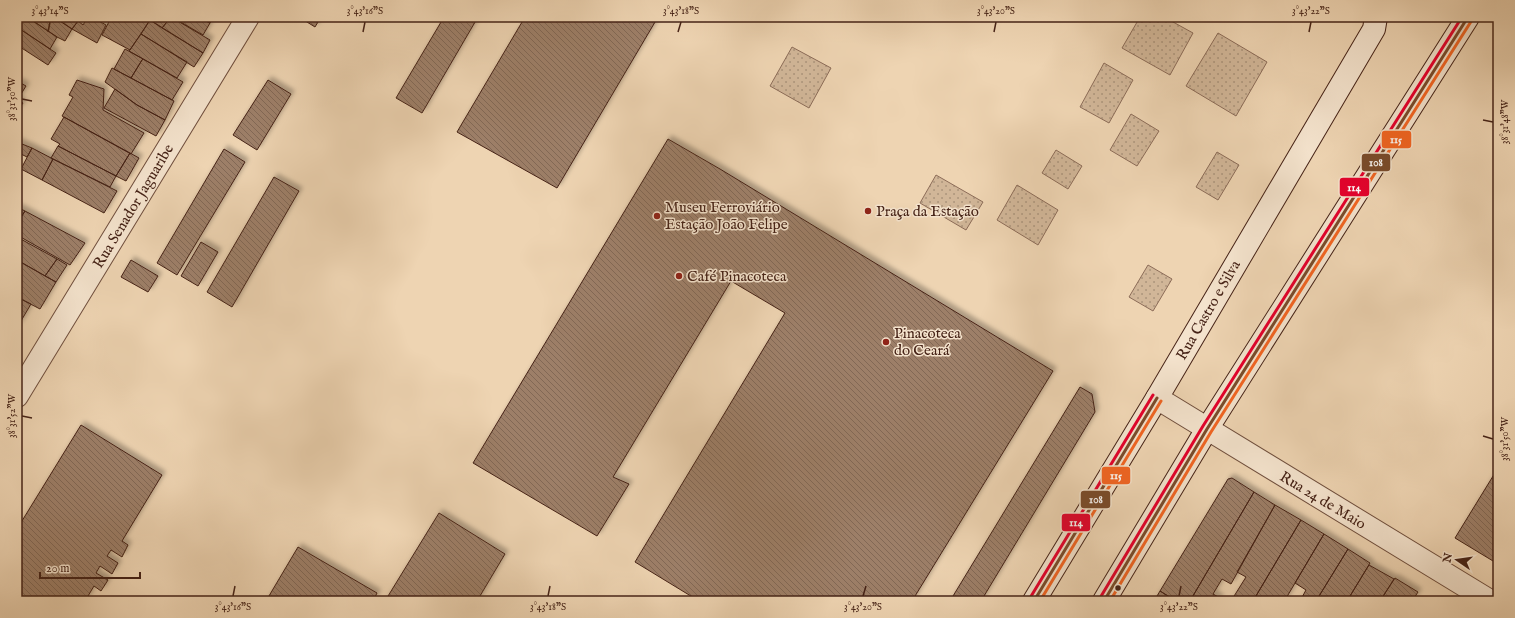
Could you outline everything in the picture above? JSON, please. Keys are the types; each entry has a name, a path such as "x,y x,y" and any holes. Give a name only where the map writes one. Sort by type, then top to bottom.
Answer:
{"street":[{"name":"Rua Senador Jaguaribe","path":"17,396 248,17"},
{"name":"Rua Castro e Silva","path":"1034,601 1157,398 1374,29 1376,17"},
{"path":"1104,601 1207,429 1468,17"},
{"name":"Rua 24 de Maio","path":"1157,398 1490,601"}],"shaded area":[{"path":"1140,17 1164,17 1193,33 1170,75 1122,48"},
{"path":"1218,33 1267,62 1236,116 1186,86"},
{"path":"792,47 831,68 809,108 770,86"},
{"path":"1104,63 1133,80 1109,123 1080,107"},
{"path":"1131,114 1159,131 1137,166 1110,150"},
{"path":"1056,150 1082,166 1068,189 1042,173"},
{"path":"1217,152 1239,165 1218,200 1196,187"},
{"path":"936,175 983,202 966,230 920,203"},
{"path":"1017,185 1058,210 1038,245 997,220"},
{"path":"1148,265 1172,279 1153,311 1129,297"}],"building":[{"path":"17,17 27,17 57,37 50,49 17,27"},
{"path":"27,17 54,17 72,29 65,41"},
{"path":"54,17 81,17 72,29"},
{"path":"88,17 92,17 106,25 97,43 72,29 78,21 83,25"},
{"path":"110,17 152,17 130,50 102,35 111,18"},
{"path":"152,17 171,17 162,28 150,20"},
{"path":"171,17 210,40 203,53 162,28"},
{"path":"172,17 198,17 210,23 203,35"},
{"path":"198,17 215,17 210,23"},
{"path":"299,17 321,17 315,27"},
{"path":"444,17 478,17 422,113 396,98"},
{"path":"525,17 658,17 557,188 457,132"},
{"path":"150,20 203,53 194,67 141,34"},
{"path":"17,27 56,53 48,65 17,45"},
{"path":"141,34 187,62 177,78 129,51"},
{"path":"125,49 143,59 131,78 114,69"},
{"path":"143,59 183,82 172,100 131,78"},
{"path":"112,68 174,101 165,120 137,105 105,82"},
{"path":"77,80 104,89 103,110 144,133 131,154 62,116 73,97 69,95"},
{"path":"268,80 291,94 257,150 233,135"},
{"path":"17,81 26,86 18,99 17,99"},
{"path":"115,89 137,105 165,120 156,136 104,108"},
{"path":"17,99 23,103 17,111"},
{"path":"64,117 130,153 116,176 58,146 60,144 51,139"},
{"name":"Pinacoteca do Ceará","path":"668,139 1053,371 912,601 699,601 635,562 785,313 731,281 613,477 629,484 597,536 473,463"},
{"path":"17,141 22,144 17,152"},
{"path":"22,144 32,148 27,157 17,152"},
{"path":"58,146 116,176 110,187 51,158"},
{"path":"32,148 53,159 42,180 21,169"},
{"path":"224,149 245,162 177,275 157,263"},
{"path":"130,153 139,158 126,181 116,176"},
{"path":"53,159 117,191 104,213 42,180"},
{"path":"274,177 299,191 232,307 207,292"},
{"path":"17,207 25,211 17,223"},
{"path":"25,211 85,243 70,265 17,235 17,224"},
{"path":"17,237 57,259 45,276 17,260"},
{"path":"201,242 218,252 198,286 181,276"},
{"path":"57,259 67,265 56,282 45,276"},
{"path":"17,260 56,282 40,309 17,297"},
{"path":"131,260 158,276 148,292 121,277"},
{"path":"19,298 31,304 18,326 17,302"},
{"path":"1080,387 1092,394 1095,412 981,601 950,601"},
{"path":"81,425 162,475 122,541 128,545 122,557 111,550 107,556 118,563 112,574 100,566 96,573 108,580 101,591 94,586 85,601 17,601 17,529"},
{"path":"1498,468 1498,564 1455,538"},
{"path":"1232,478 1254,492 1190,601 1176,601 1160,591 1228,479"},
{"path":"1254,492 1275,505 1231,584 1222,579 1213,594 1220,598 1218,601 1190,601"},
{"path":"1275,505 1301,520 1253,601 1231,601 1246,577 1237,572"},
{"path":"439,513 505,554 477,601 385,601"},
{"path":"1301,520 1324,534 1285,600 1283,598 1281,601 1253,601"},
{"path":"1324,534 1348,549 1316,601 1300,601 1306,590 1295,583"},
{"path":"298,547 377,593 373,601 266,601"},
{"path":"1348,549 1370,563 1347,601 1316,601"},
{"path":"1369,565 1394,579 1380,601 1347,601"},
{"path":"1395,578 1418,592 1412,601 1380,601"},
{"path":"1160,591 1176,601 1154,601"}],"transit line":[{"name":"114","path":"1100,598 1203,426 1462,17"},
{"name":"108","path":"1104,601 1207,429 1468,17"},
{"name":"115","path":"1110,601 1211,432 1472,20"},
{"name":"114","path":"1030,598 1153,395"},
{"name":"108","path":"1034,601 1157,398"},
{"name":"115","path":"1040,601 1161,401"}],"place":[{"name":"Praça da Estação","path":"868,211"},
{"name":"Museu Ferroviário Estação João Felipe","path":"657,216"},
{"name":"Café Pinacoteca","path":"679,276"},
{"name":"Pinacoteca do Ceará","path":"886,342"}]}
